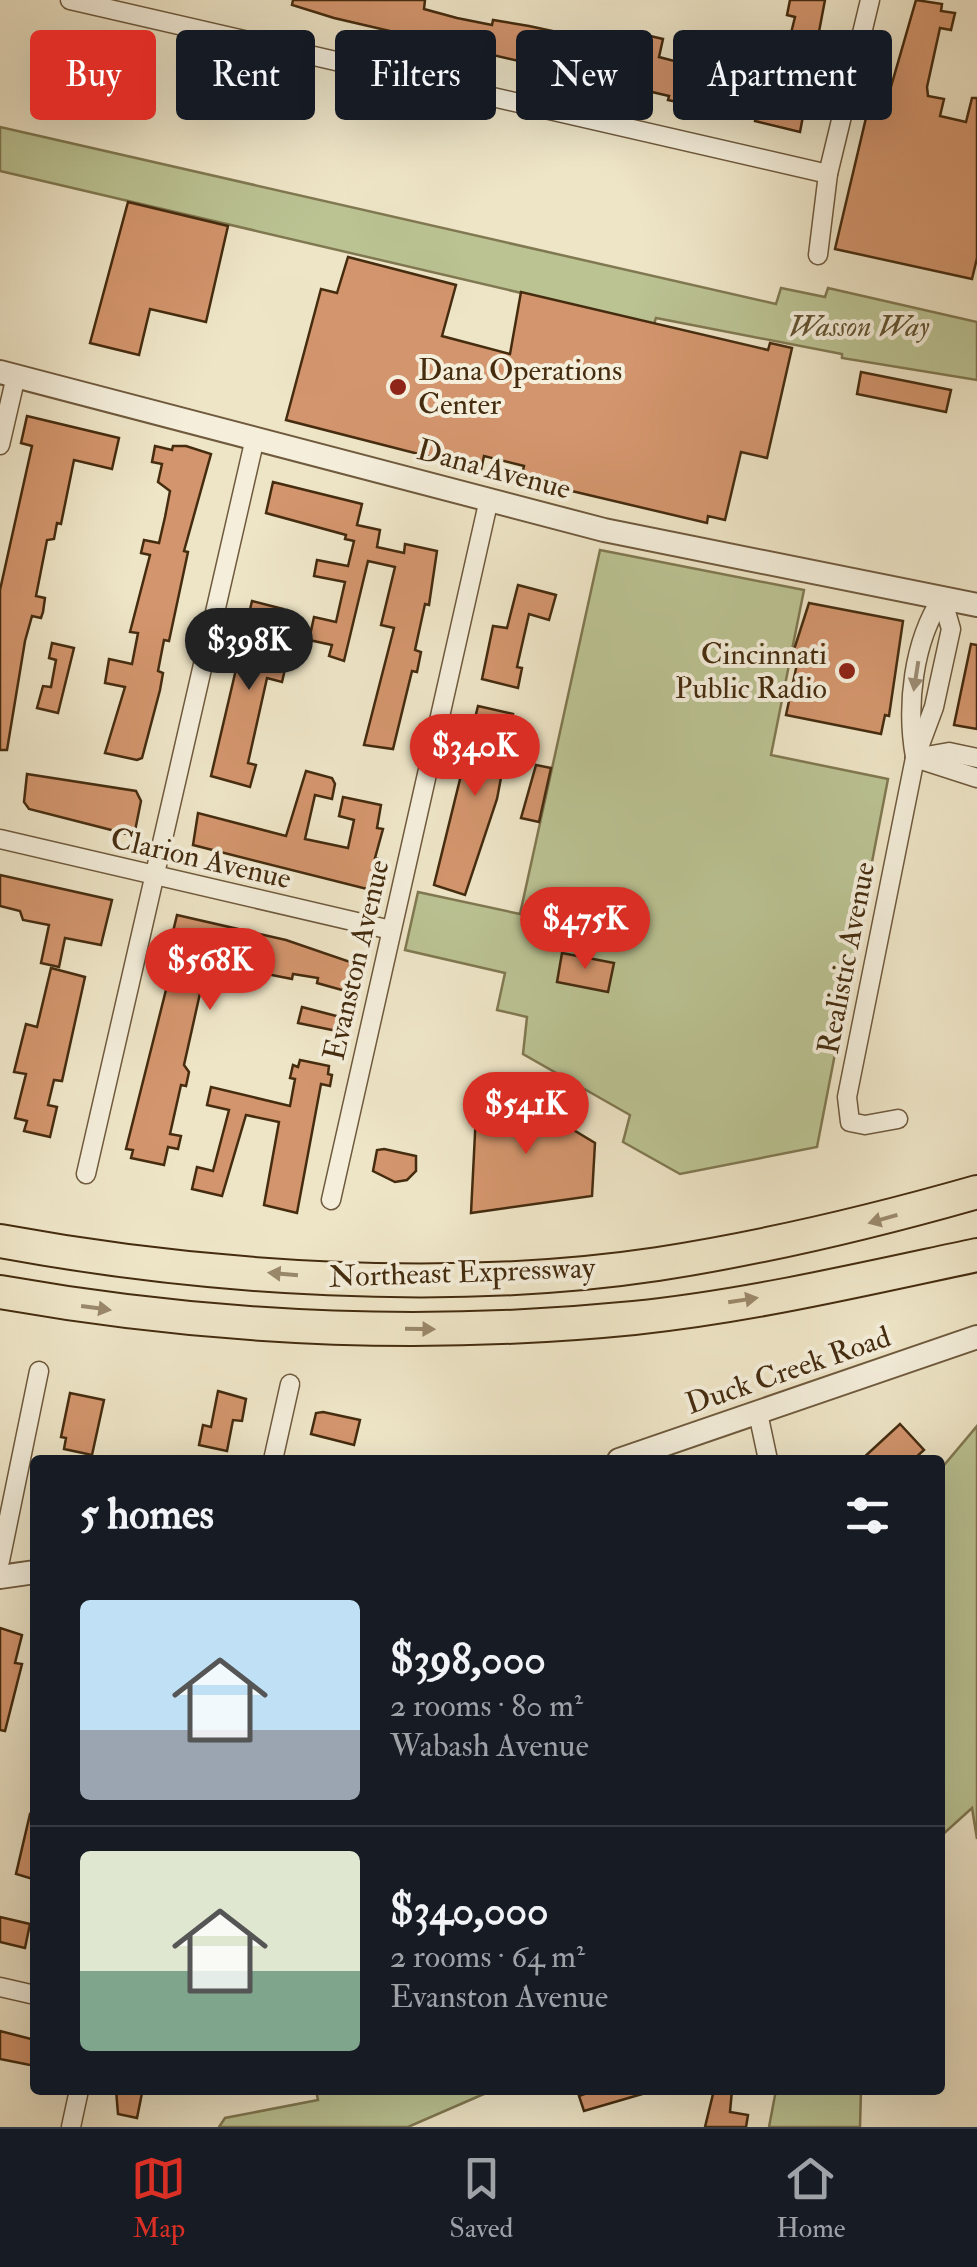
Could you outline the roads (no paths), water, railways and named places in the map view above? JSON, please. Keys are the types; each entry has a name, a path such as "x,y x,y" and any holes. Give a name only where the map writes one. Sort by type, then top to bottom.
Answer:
{"highway":[{"name":"Northeast Expressway","path":"0,1241 158,1264 320,1277 509,1277 656,1264 822,1234 977,1192"},
{"name":"Northeast Expressway","path":"0,1292 100,1310 278,1324 468,1330 637,1318 822,1288 977,1255"}],"street":[{"path":"70,0 828,174"},
{"path":"818,255 828,174 870,0"},
{"path":"0,446 8,374"},
{"name":"Dana Avenue","path":"8,374 604,530 977,605"},
{"path":"86,1174 255,438"},
{"name":"Evanston Avenue","path":"331,1200 489,498"},
{"name":"Realistic Avenue","path":"898,1119 865,1125 850,1122 847,1097 915,758 912,701 925,624 942,598"},
{"path":"915,758 950,752 977,758"},
{"path":"915,758 977,778"},
{"name":"Clarion Avenue","path":"0,840 390,930"},
{"name":"Duck Creek Road","path":"634,1455 977,1337"},
{"path":"0,1561 39,1372"},
{"path":"274,1455 290,1384"},
{"path":"758,1414 767,1455"},
{"path":"0,1577 30,1573"},
{"path":"0,1987 30,1994"},
{"path":"70,2127 78,2095"}],"place":[{"name":"Dana Operations Center","path":"398,387"},
{"name":"Cincinnati Public Radio","path":"847,671"}],"park label":[{"name":"Wasson Way","path":"859,326"}]}
